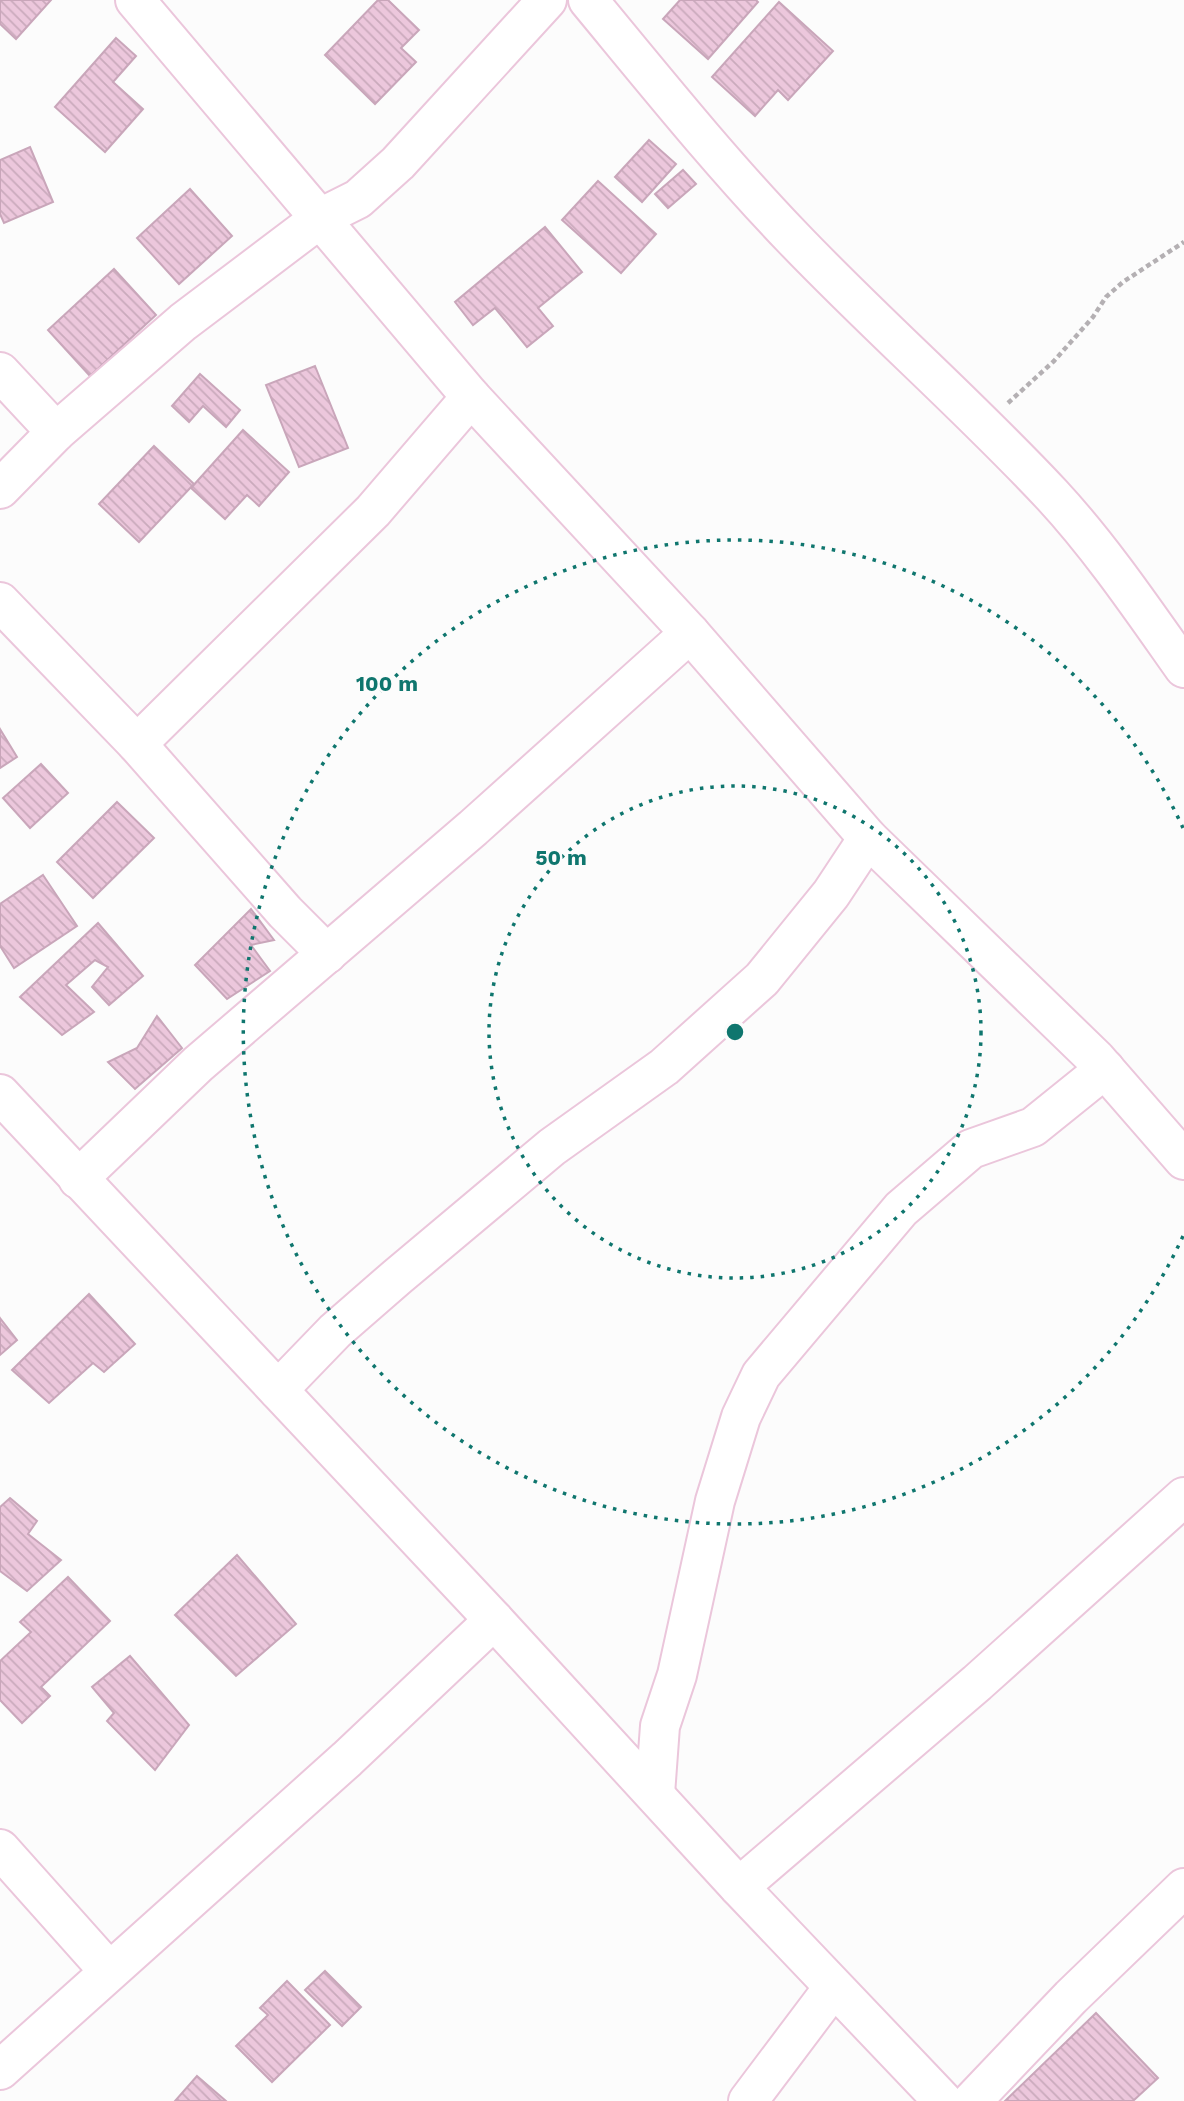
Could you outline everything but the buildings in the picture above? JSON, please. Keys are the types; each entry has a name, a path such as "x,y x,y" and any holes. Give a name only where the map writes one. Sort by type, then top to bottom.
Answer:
{"street":[{"path":"135,0 471,397 690,633 868,838 1105,1069 1184,1160"},
{"path":"0,489 57,432 183,322 321,217 358,199 398,163 547,0"},
{"path":"589,0 709,148 775,219 1055,497 1142,608 1184,668"},
{"path":"0,372 57,432"},
{"path":"136,744 373,511 471,397"},
{"path":"0,601 136,744 285,912 327,954"},
{"path":"78,1179 198,1064 327,954 690,633"},
{"path":"278,1390 335,1331 397,1277 552,1147 664,1067 762,979 831,894 868,838"},
{"path":"655,1794 660,1726 680,1662 715,1501 741,1417 761,1375 911,1200 971,1149 1033,1127 1105,1069"},
{"path":"0,1094 494,1620 833,1988 943,2101"},
{"path":"739,1887 977,1683 1184,1497"},
{"path":"0,2070 347,1759 494,1620"},
{"path":"0,1849 109,1972"},
{"path":"972,2101 1071,1997 1184,1888"},
{"path":"748,2101 833,1988"}],"path":[{"path":"979,419 1029,386 1123,282 1184,242"}]}
